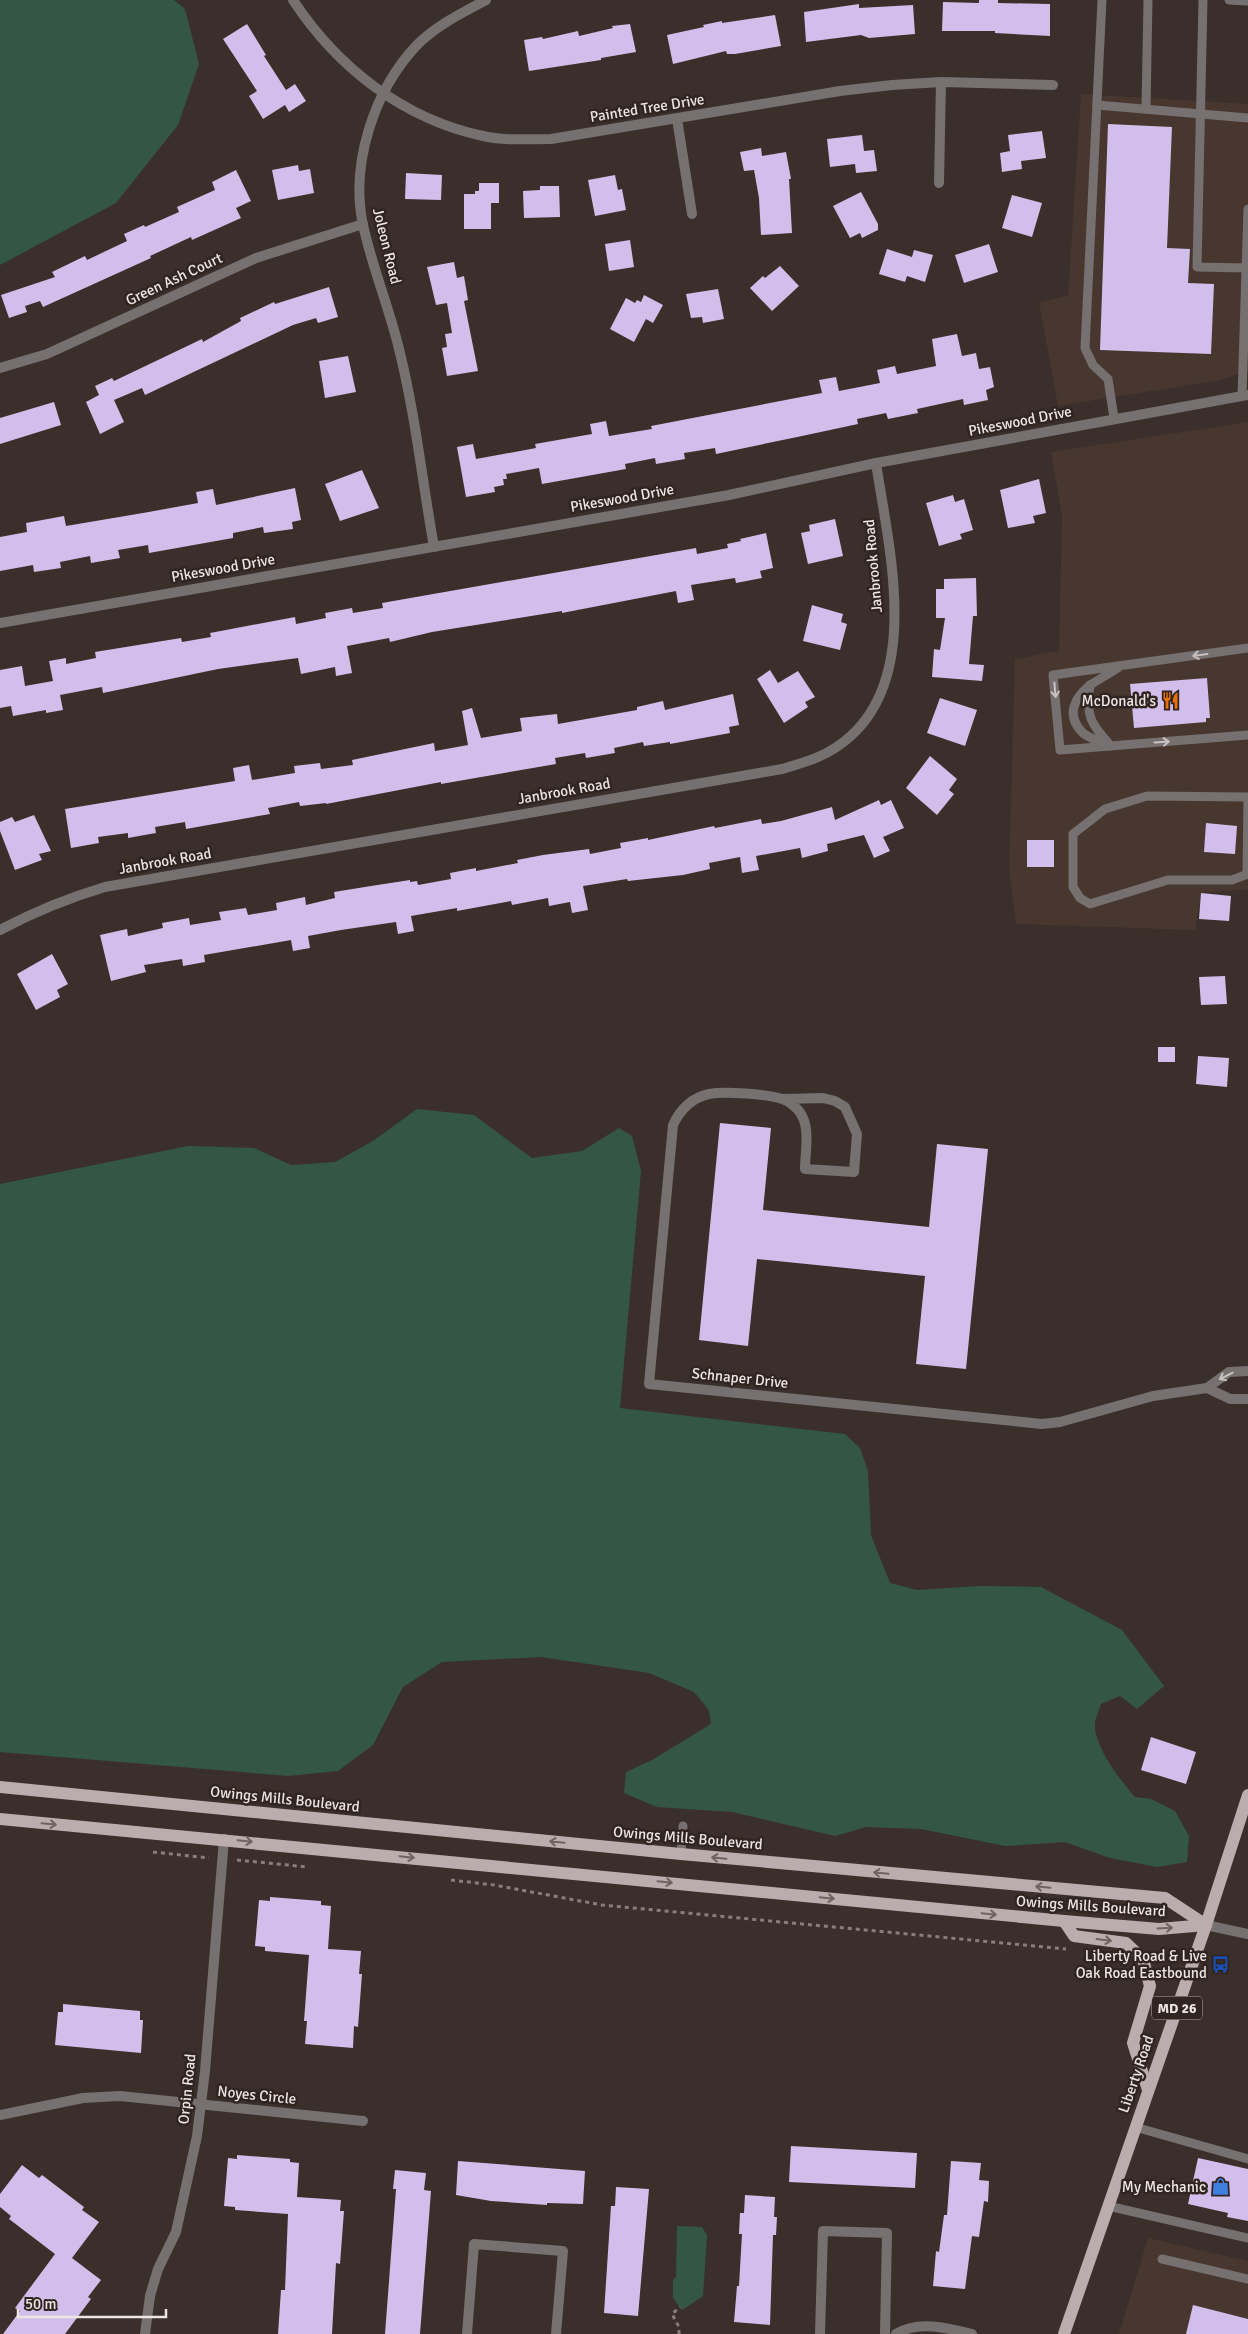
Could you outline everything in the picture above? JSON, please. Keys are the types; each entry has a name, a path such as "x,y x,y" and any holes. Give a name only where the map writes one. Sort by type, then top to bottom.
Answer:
{"main road":[{"name":"Owings Mills Boulevard","path":"0,1787 681,1854 1165,1898 1206,1925"},
{"name":"Liberty Road","path":"1064,2334 1206,1925 1248,1795"},
{"name":"Owings Mills Boulevard","path":"0,1819 1064,1921 1159,1929 1206,1925"},
{"path":"1064,1921 1074,1936 1126,1942 1143,1960 1150,1986 1132,2043 1148,2090"}],"street":[{"name":"Painted Tree Drive","path":"293,0 325,43 351,68 384,94 448,127 484,136 518,140 551,139 840,91 892,85 941,82 1053,85"},
{"name":"Joleon Road","path":"434,547 399,347 363,224 359,195 360,166 368,135 384,94 399,66 417,45 436,29 486,0"},
{"path":"939,183 941,82"},
{"path":"677,119 692,214"},
{"name":"Green Ash Court","path":"0,368 48,354 256,258 363,224"},
{"name":"Pikeswood Drive","path":"0,622 728,495 876,463 1114,418 1245,396"},
{"name":"Janbrook Road","path":"0,930 43,908 105,887 782,769 813,760 838,746 859,729 873,710 886,685 892,657 893,577 876,463"},
{"name":"Schnaper Drive","path":"783,1099 802,1115 806,1124 805,1169 854,1172 857,1134 844,1108 835,1101 823,1098 783,1099 725,1092 708,1094 694,1100 680,1110 673,1125 649,1384 1042,1424 1060,1422 1153,1396 1207,1388 1229,1372 1248,1370"},
{"path":"1207,1388 1230,1399 1248,1399"},
{"name":"Orpin Road","path":"146,2334 150,2296 158,2269 176,2232 184,2200 201,2104 224,1839"},
{"path":"1206,1925 1248,1934"},
{"name":"Noyes Circle","path":"0,2115 83,2098 120,2096 363,2121"},
{"path":"820,2334 823,2231 887,2233 885,2334"},
{"path":"467,2334 474,2244 563,2251 556,2334"},
{"path":"896,2334 907,2327 929,2326 972,2334"}],"lane":[{"path":"1102,0 1084,348 1093,365 1108,379 1114,418"},
{"path":"1146,109 1148,0"},
{"path":"1203,0 1197,267 1246,268"},
{"path":"1229,0 1248,1"},
{"path":"1097,105 1248,118"},
{"path":"1245,396 1248,209"},
{"path":"1248,648 1053,676 1060,750 1248,735"},
{"path":"1112,746 1082,733 1075,721 1074,709 1076,696 1090,685 1122,666"},
{"path":"1090,685 1087,704 1090,720 1112,746"},
{"path":"1147,796 1248,796 1247,874 1232,880 1168,880 1090,904 1080,898 1073,888 1073,834 1105,809 1147,796"},
{"path":"681,1854 683,1826"},
{"path":"1135,2127 1248,2159"},
{"path":"1108,2206 1248,2238"},
{"path":"1162,2259 1248,2279"}],"path":[{"path":"145,1851 311,1867"},
{"path":"449,1880 494,1885 602,1905 1070,1949"},
{"path":"679,2334 679,2327 672,2314 680,2307"}],"shaded area":[{"path":"1081,94 1248,104 1248,371 1220,380 1058,406 1039,302 1068,296"},
{"path":"1248,422 1248,889 1201,893 1195,930 1016,924 1009,869 1015,659 1059,651 1062,516 1051,452"},
{"path":"1148,2238 1248,2261 1248,2334 1119,2334"}],"green space":[{"path":"0,0 174,0 185,9 199,64 178,125 116,203 0,265"},
{"path":"417,1109 474,1115 532,1158 582,1151 619,1128 632,1136 641,1171 620,1408 845,1434 860,1448 868,1471 871,1535 890,1583 917,1590 980,1586 1041,1587 1122,1630 1164,1686 1137,1709 1120,1696 1101,1704 1095,1721 1096,1736 1104,1755 1135,1797 1151,1799 1175,1811 1189,1836 1187,1862 1157,1867 1110,1858 1065,1842 1005,1846 921,1829 866,1827 835,1836 732,1812 657,1807 624,1793 626,1772 652,1760 711,1724 709,1710 694,1692 649,1673 541,1657 442,1662 403,1687 373,1745 338,1771 288,1776 0,1752 0,1184 188,1146 254,1148 291,1165 335,1162 373,1141"},
{"path":"677,2226 702,2227 707,2235 703,2296 682,2310 673,2298 673,2280 676,2277"}],"building":[{"path":"979,0 998,0 998,3 1050,4 1050,36 995,33 995,31 942,31 943,2 979,3"},
{"path":"859,4 859,8 913,5 915,34 869,38 861,35 806,42 804,12"},
{"path":"775,15 781,46 735,54 727,54 726,51 673,64 667,35 722,21 722,23"},
{"path":"247,24 266,55 264,56 286,90 295,84 306,101 289,112 285,105 263,119 249,96 257,91 223,39"},
{"path":"630,24 636,52 601,58 601,60 529,71 524,40 542,37 543,39 578,31 579,36 613,28 612,26"},
{"path":"1108,124 1172,127 1167,248 1190,249 1188,283 1214,284 1211,354 1100,350"},
{"path":"1042,131 1046,158 1021,161 1022,169 1002,172 1000,153 1010,151 1008,135"},
{"path":"862,135 864,151 874,150 877,171 856,173 855,164 830,167 827,139"},
{"path":"761,148 762,156 786,152 791,179 789,179 792,233 761,235 759,198 754,170 744,171 740,152"},
{"path":"298,165 299,171 310,169 314,193 278,200 272,170"},
{"path":"236,170 251,201 236,208 241,218 192,240 191,237 150,256 151,258 43,307 40,301 25,306 27,312 9,318 1,295 55,277 52,272 85,256 87,260 127,241 124,234 179,212 177,207 215,190 212,182"},
{"path":"406,173 442,175 441,200 405,199"},
{"path":"615,175 618,190 622,189 626,210 595,216 588,180"},
{"path":"479,183 499,183 499,203 491,203 491,229 464,229 464,194 475,194 475,191 479,191"},
{"path":"540,186 559,186 560,217 524,218 523,191 540,190"},
{"path":"861,192 878,224 878,230 862,238 860,233 850,238 833,206"},
{"path":"1012,195 1042,203 1032,237 1002,228"},
{"path":"630,240 634,267 609,271 605,244"},
{"path":"989,244 998,272 964,283 955,255"},
{"path":"887,249 912,257 914,250 933,255 925,282 907,276 905,282 879,274"},
{"path":"454,262 457,278 464,276 468,300 464,301 478,371 447,376 442,348 447,347 445,334 452,333 447,303 436,305 427,267"},
{"path":"780,266 799,286 772,311 750,288 763,276 765,278"},
{"path":"329,287 338,317 318,323 316,318 293,325 145,395 142,388 114,400 124,422 100,434 86,402 99,395 95,386 112,378 114,381 202,339 203,342 241,321 240,318 274,302 275,304"},
{"path":"718,289 724,319 703,323 702,317 691,318 686,294"},
{"path":"644,295 663,305 653,323 646,319 634,342 610,329 626,298 635,303 637,300 641,302"},
{"path":"957,334 962,356 976,353 979,369 990,367 994,387 986,390 988,400 964,405 963,399 917,409 918,413 888,419 886,413 857,419 858,424 716,454 715,448 684,453 685,459 656,464 655,458 625,464 626,469 542,484 539,468 506,474 507,479 503,479 504,485 494,487 495,492 466,497 457,447 473,444 476,459 536,448 535,444 592,434 590,424 606,421 609,436 652,429 651,426 822,393 819,380 836,377 839,391 880,383 877,370 895,366 897,374 936,366 932,339"},
{"path":"348,356 356,392 325,398 319,361"},
{"path":"54,402 61,425 0,444 0,418"},
{"path":"362,470 379,508 340,521 325,484"},
{"path":"1039,479 1046,513 1033,516 1035,523 1008,528 1000,490"},
{"path":"295,488 301,520 292,522 293,529 264,533 263,527 233,533 233,538 149,553 148,545 118,550 120,558 91,563 90,556 60,562 61,568 34,572 33,565 0,571 0,537 27,532 26,523 64,516 66,526 198,503 196,492 213,489 216,505"},
{"path":"953,495 955,502 964,499 973,530 960,534 962,539 939,546 926,503"},
{"path":"835,519 843,556 808,564 801,533 810,531 809,525"},
{"path":"766,533 773,568 760,571 762,578 736,583 735,578 691,585 694,600 678,603 676,591 562,613 562,611 432,632 390,642 389,638 347,646 352,673 336,676 335,667 301,674 298,658 218,669 103,693 102,687 60,695 63,710 46,713 46,710 13,716 11,706 0,708 0,670 22,666 25,686 53,681 49,661 66,658 66,664 96,658 95,652 181,638 182,642 211,637 210,633 295,617 296,624 326,618 325,613 352,608 353,613 383,608 382,603 696,548 697,554 728,548 727,544"},
{"path":"976,578 977,616 973,616 969,664 984,665 982,681 932,677 934,649 940,650 945,618 936,618 936,589 944,589 944,579"},
{"path":"812,605 843,614 841,622 847,624 840,650 803,641"},
{"path":"770,670 778,683 798,671 815,697 805,702 808,707 784,723 757,679"},
{"name":"McDonald's","path":"1207,678 1210,718 1206,718 1206,722 1134,728 1130,684"},
{"path":"733,694 739,725 729,727 730,733 670,744 670,742 644,746 643,742 614,748 615,753 586,758 585,753 555,758 556,764 441,784 441,782 326,804 300,806 299,802 268,808 270,814 186,829 185,822 155,827 156,833 128,838 128,833 98,837 99,843 71,848 65,809 235,781 233,768 249,765 252,780 295,773 294,766 320,763 321,769 353,765 352,760 434,743 435,751 468,745 462,711 472,708 481,738 522,731 520,718 557,714 558,724 637,710 637,707 663,701 665,710"},
{"path":"940,698 977,710 965,746 927,733"},
{"path":"930,756 957,779 949,790 954,794 937,815 906,788"},
{"path":"879,800 881,805 891,800 904,828 883,837 890,851 874,858 864,835 827,844 828,851 802,858 800,848 756,856 759,870 742,873 740,857 709,863 710,869 683,875 628,881 627,879 583,886 588,910 572,913 570,902 549,906 548,898 512,905 511,901 457,911 457,908 411,916 414,931 398,934 396,922 341,930 308,936 310,948 293,951 291,940 204,955 205,962 183,966 182,959 144,965 146,972 111,981 100,935 127,929 128,936 163,928 162,923 189,918 190,925 221,920 219,912 246,908 248,915 277,910 276,903 305,897 306,905 335,898 334,892 410,880 410,882 417,881 418,885 451,879 450,873 476,868 476,871 518,863 517,860 543,855 589,849 590,854 621,848 620,843 648,838 648,840 714,826 715,828 761,819 762,824 781,821 832,807 835,820"},
{"path":"34,815 51,851 39,854 42,860 15,870 0,831 0,822 12,817 15,822"},
{"path":"1206,823 1237,826 1235,854 1204,852"},
{"path":"1027,840 1054,840 1054,867 1027,867"},
{"path":"1201,893 1231,896 1229,921 1199,919"},
{"path":"52,954 68,984 57,990 60,997 36,1010 17,974"},
{"path":"1225,976 1227,1004 1201,1005 1199,977"},
{"path":"1158,1047 1175,1047 1175,1062 1158,1062"},
{"path":"1198,1056 1229,1058 1227,1087 1196,1084"},
{"path":"720,1123 771,1128 763,1210 929,1227 937,1144 988,1149 966,1369 916,1364 925,1276 757,1259 748,1346 699,1340"},
{"path":"1151,1737 1196,1752 1186,1784 1141,1770"},
{"path":"270,1897 321,1901 321,1905 331,1906 328,1949 361,1951 359,1974 362,1974 358,2027 354,2026 353,2048 305,2044 307,2021 304,2021 309,1955 265,1951 265,1947 255,1946 259,1900 270,1901"},
{"path":"63,2004 140,2011 140,2020 143,2020 141,2053 55,2045 58,2012 63,2012"},
{"path":"791,2146 917,2153 915,2188 789,2182"},
{"path":"237,2155 290,2159 290,2162 299,2163 297,2197 341,2200 340,2211 344,2211 340,2264 336,2263 332,2334 278,2334 281,2290 285,2290 288,2214 235,2210 235,2207 224,2206 228,2158 237,2159"},
{"name":"My Mechanic","path":"1198,2158 1248,2169 1248,2221 1227,2217 1228,2213 1188,2204"},
{"path":"458,2161 585,2171 583,2204 547,2203 547,2205 491,2201 456,2195"},
{"path":"951,2161 981,2163 979,2180 989,2181 988,2202 984,2201 979,2237 972,2236 965,2289 933,2286 936,2251 939,2252 944,2215 947,2215"},
{"path":"22,2165 39,2178 42,2175 84,2207 82,2210 99,2222 72,2258 101,2280 88,2297 91,2299 65,2334 3,2334 20,2311 15,2308 55,2254 9,2219 11,2216 0,2207 0,2194"},
{"path":"395,2170 426,2173 424,2190 431,2191 420,2334 385,2334 396,2189 393,2189"},
{"path":"616,2187 649,2189 638,2316 604,2313 611,2206 615,2206"},
{"path":"745,2195 775,2197 774,2217 777,2217 776,2235 773,2235 770,2325 734,2322 737,2286 739,2286 742,2234 739,2234 740,2213 744,2213"},
{"path":"1193,2305 1248,2319 1248,2334 1186,2334"}],"place":[{"name":"McDonald's","path":"1170,701"},
{"name":"Liberty Road & Live Oak Road Eastbound","path":"1221,1965"},
{"name":"My Mechanic","path":"1220,2187"}]}
